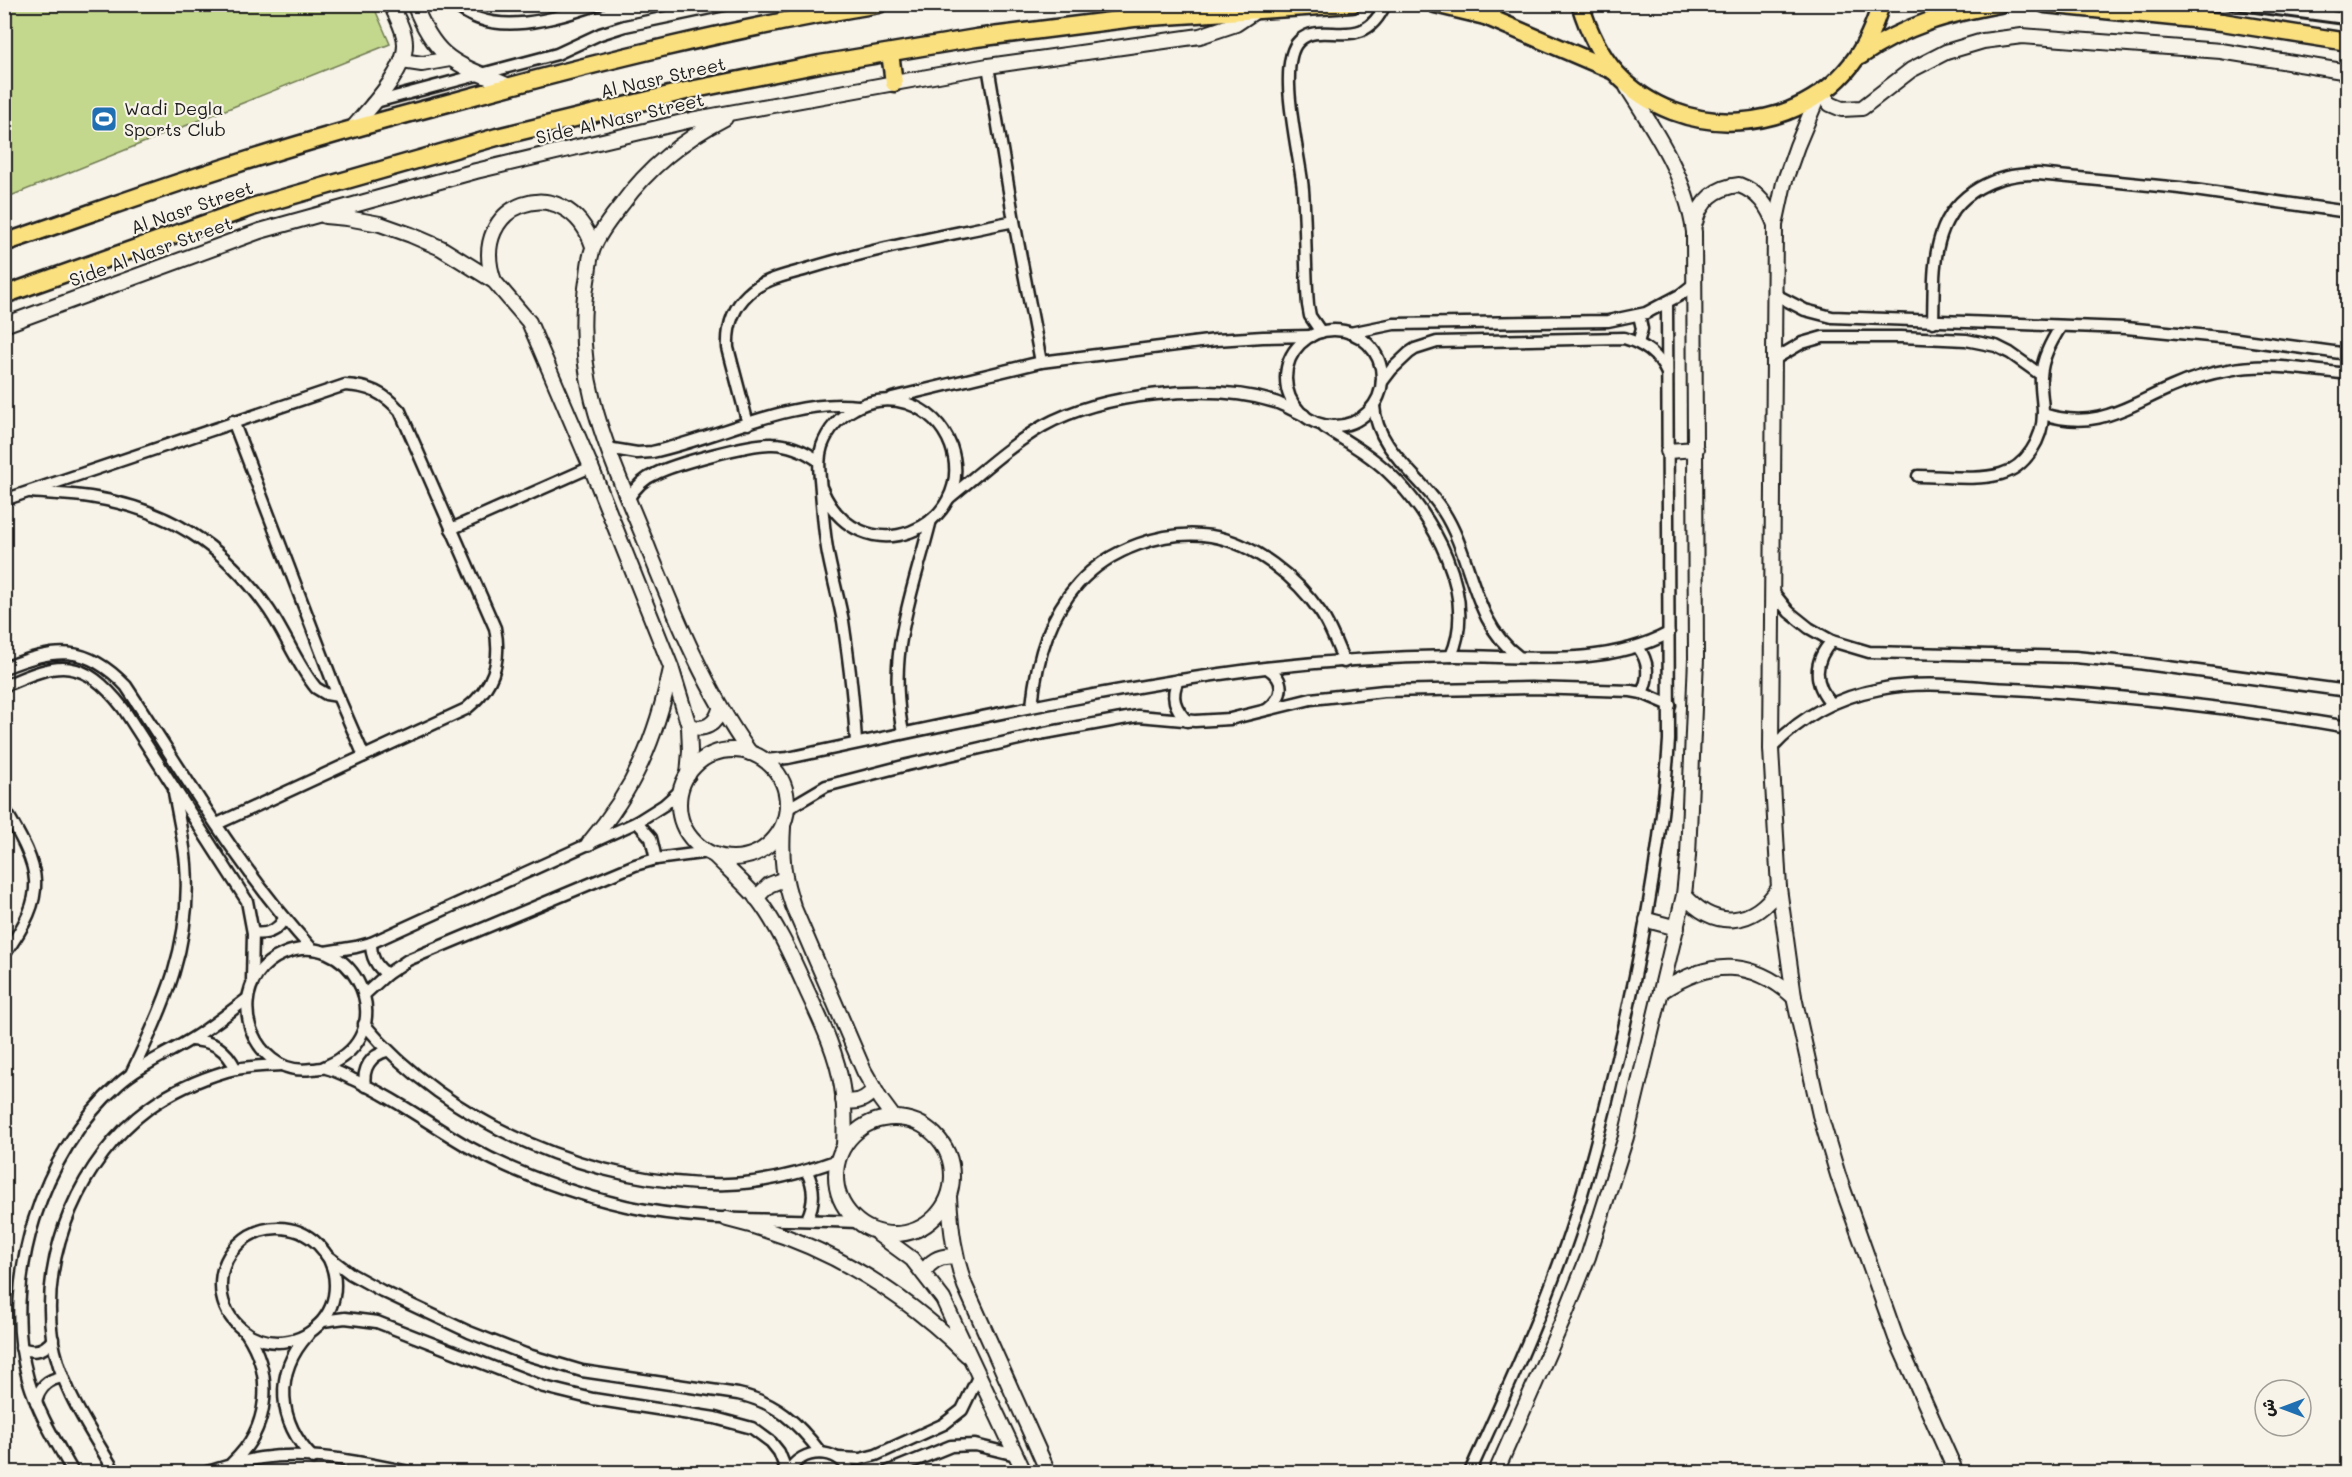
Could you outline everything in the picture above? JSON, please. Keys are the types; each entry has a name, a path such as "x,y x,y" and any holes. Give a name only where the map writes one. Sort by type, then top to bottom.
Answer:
{"main road":[{"name":"Al Nasr Street","path":"4,243 232,165 509,86 683,43 879,4"},
{"name":"Al Nasr Street","path":"4,295 252,207 497,138 690,90 976,38 1134,18 1352,4"},
{"path":"1435,4 1485,16 1618,74"},
{"path":"1485,16 1499,4"},
{"path":"1580,4 1587,26 1599,50 1618,74 1649,100 1682,115 1716,123 1752,122 1786,113 1820,95 1856,58 1872,31 1881,4"},
{"path":"1856,58 1880,42 1947,9 2000,4"},
{"path":"2045,4 2222,22 2348,42"},
{"path":"890,53 894,83"}],"street":[{"path":"352,129 402,62 404,34 391,4"},
{"path":"414,4 428,35 450,59 509,86"},
{"path":"455,4 470,15 486,21 514,23 539,20 598,4"},
{"path":"666,4 670,16"},
{"path":"372,103 557,54 600,34 670,16 683,9 729,4"},
{"path":"1316,334 1308,305 1303,189 1291,112 1292,53 1298,41 1311,34 1355,33 1367,28 1380,17 1385,4"},
{"name":"Side Al Nasr Street","path":"4,325 260,231 476,171 691,120 988,66 1200,36 1230,26 1257,9"},
{"path":"1956,1473 1896,1338 1838,1175 1820,1115 1794,997 1779,888 1773,822 1771,749 1773,360 1775,225 1784,183 1797,146 1820,95 1830,104 1842,109 1862,108 1911,70 1946,52 1983,41 2022,36 2221,51 2348,72"},
{"path":"402,62 422,64 450,59"},
{"path":"988,66 1014,222 1041,362"},
{"path":"1618,74 1658,136 1673,166 1691,213 1694,232"},
{"path":"734,113 705,128 678,146 653,167 631,191 593,246 584,299 583,350 593,404 607,448 676,620 720,709 750,753"},
{"path":"1933,322 1937,256 1940,237 1947,220 1957,205 1970,193 2003,176 2021,173 2038,174 2168,187 2348,212"},
{"path":"1496,1473 1563,1322 1588,1257 1626,1137 1684,895 1688,856 1696,658 1695,221 1704,202 1720,189 1739,185 1759,197 1769,210 1775,225"},
{"path":"494,281 488,265 487,249 492,232 502,218 515,208 531,202 548,202 564,207 578,217 588,230 593,246"},
{"path":"314,215 380,224 441,248 494,281 519,310 533,331 591,467 671,667 689,726 688,776"},
{"path":"748,424 728,348 728,336 734,312 749,293 770,280 857,253 1014,222"},
{"path":"607,448 629,452 652,452 816,406 858,406 1041,362 1216,340 1316,334 1331,330 1350,333 1394,324 1608,321 1639,315 1667,302 1695,283"},
{"path":"1774,294 1805,310 1832,317 2178,332 2348,354"},
{"path":"1470,1473 1529,1341 1574,1221 1618,1053 1647,920 1667,776 1670,705 1667,302"},
{"path":"1638,343 1642,329 1639,315"},
{"path":"1918,476 1990,476 2010,470 2023,461 2039,434 2043,414 2041,375 2050,344 2061,326"},
{"path":"1319,424 1336,427 1353,423 1368,413 1380,394 1382,382 1380,364 1372,348 1350,333"},
{"path":"1304,415 1288,392 1288,364 1297,348 1316,334"},
{"path":"1773,360 1802,343 1823,336 1966,340 1996,346 2041,375"},
{"path":"1382,382 1408,353 1437,342 1615,337 1638,343 1658,357 1668,374"},
{"path":"2043,414 2068,421 2098,419 2189,380 2256,365 2348,374"},
{"path":"4,500 345,385 361,385 376,390 390,399 400,411 495,628 498,659 488,688 466,709 217,824"},
{"path":"821,487 826,501 846,524 860,531 889,537 918,529 931,520 947,500 1030,434 1074,412 1111,401 1164,394 1222,394 1275,402 1304,415 1363,452 1412,498 1431,525 1451,570 1458,601 1460,620 1458,640 1451,657"},
{"path":"886,400 900,401 926,412 945,433 954,460 954,475 947,500"},
{"path":"856,743 849,661 842,615 828,559 819,461 822,447 836,423 858,406"},
{"path":"1374,406 1376,424 1385,442 1431,495 1452,527 1484,612 1494,632 1506,647 1518,656"},
{"path":"233,422 338,696 364,756"},
{"path":"628,499 640,484 656,473 760,444 797,448 819,461"},
{"path":"1668,451 1696,449"},
{"path":"452,529 591,467"},
{"path":"27,492 117,502 173,522 198,537 222,555 250,584 316,688 326,694 338,696"},
{"path":"903,732 896,683 898,650 931,520"},
{"path":"1032,706 1041,653 1050,628 1078,583 1100,564 1126,549 1153,540 1182,535 1211,536 1237,544 1262,557 1284,573 1321,613 1344,662"},
{"path":"1773,592 1789,612 1832,641 1869,652 2075,657 2138,663 2348,692"},
{"path":"764,760 788,758 1032,706 1179,680 1267,668 1344,662 1451,657 1584,657 1612,654 1638,647 1669,633"},
{"path":"1832,641 1820,657 1817,667 1820,687 1832,704"},
{"path":"1638,647 1648,669 1646,686 1642,693"},
{"path":"4,668 39,655 59,652 96,661 113,672 126,686 217,824 284,919 312,949"},
{"path":"589,843 616,809 643,763 661,712 671,667"},
{"path":"4,686 35,672 51,668 67,668 82,671 96,679 108,689 123,708 247,901 254,933 251,985 246,1010 251,1032 263,1051 281,1065"},
{"path":"1265,711 1279,698 1281,686 1277,675 1267,668"},
{"path":"1179,680 1174,691 1174,702 1187,721"},
{"path":"1771,749 1786,732 1832,704 1882,688 1909,685 1966,686 2137,699 2348,727"},
{"path":"787,809 826,786 999,743 1138,716 1187,721 1230,720 1311,699 1384,691 1531,688 1630,691 1642,693 1670,705"},
{"path":"689,726 706,727 716,720 720,709"},
{"path":"364,995 387,974 408,960 635,865 656,859 710,853 736,858 760,851 774,839 783,823 787,809 784,787 772,767 750,753 736,750 715,754 697,764 682,789 681,818 687,832 696,843 710,853 756,898 785,945 825,1029 835,1057 843,1100 844,1147"},
{"path":"131,1075 170,989 184,928 186,864 173,786"},
{"path":"325,952 356,948 371,943 636,822 664,805 682,789"},
{"path":"4,808 25,843 34,865 36,887 32,910 22,930 4,955"},
{"path":"636,822 651,838 656,859"},
{"path":"783,823 784,879 793,906 874,1089 894,1118"},
{"path":"756,898 769,885 784,879"},
{"path":"1684,895 1695,908 1709,916 1725,920 1742,919 1763,907 1779,888"},
{"path":"254,933 274,930 284,919"},
{"path":"1647,920 1677,928"},
{"path":"371,943 372,957 387,974"},
{"path":"125,1473 114,1470 87,1428 63,1377 53,1339 51,1293 59,1245 72,1209 100,1159 123,1131 149,1108 177,1092 236,1069 281,1065 302,1069 324,1067 342,1058 356,1043 364,1024 364,995 359,981 350,968 339,959 312,949 283,954 259,972 251,985"},
{"path":"1662,991 1696,972 1731,967 1766,976 1781,985 1794,997"},
{"path":"73,1473 46,1426 36,1402 21,1348 20,1280 30,1228 52,1174 76,1132 108,1095 131,1075 191,1040 247,999"},
{"path":"364,1024 387,1051 420,1080 460,1107 519,1139 575,1160 637,1177 689,1183 727,1184 765,1181 807,1172 838,1160"},
{"path":"191,1040 206,1040 219,1046 230,1056 236,1069"},
{"path":"365,1086 365,1070 370,1061 378,1054 387,1051"},
{"path":"324,1067 365,1086 468,1146 519,1171 583,1194 627,1206 727,1219 807,1219 857,1222 877,1232 900,1248 924,1272 943,1299 959,1329 978,1377 1024,1473"},
{"path":"843,1100 853,1102 863,1100 874,1089"},
{"path":"857,1222 846,1209 839,1194 836,1177 838,1160 844,1147 865,1125 894,1118 913,1120 930,1129 943,1143 953,1169 953,1183 949,1197 938,1216 920,1229 899,1235 877,1232"},
{"path":"807,1172 812,1184 813,1198 807,1219"},
{"path":"949,1197 955,1257 965,1286 1048,1473"},
{"path":"727,1219 784,1235 871,1277 923,1315 971,1358"},
{"path":"788,1473 779,1452 771,1442 752,1428 715,1418 593,1399 544,1387 376,1322 345,1318 323,1321 314,1329 290,1341 268,1342 239,1327 226,1310 221,1290 226,1260 239,1243 263,1230 289,1229 307,1235 326,1255 351,1274 382,1291 469,1332 534,1357 582,1371 738,1394 766,1402 798,1424 821,1453"},
{"path":"313,1458 303,1448 292,1430 285,1409 284,1395 288,1367 297,1348 326,1317 334,1292 332,1267 326,1255"},
{"path":"924,1272 930,1263 939,1258 955,1257"},
{"path":"228,1466 253,1438 265,1404 263,1366 247,1333"},
{"path":"21,1348 37,1351 46,1347 53,1339"},
{"path":"36,1402 43,1386 63,1377"},
{"path":"788,1473 803,1457 821,1453 838,1458 860,1459 876,1455 944,1424 962,1410 978,1377"},
{"path":"887,1473 951,1446 963,1444 987,1447 1017,1455"},
{"path":"207,1473 263,1458 313,1458 352,1460 409,1473"},
{"path":"838,1458 851,1473"}],"green space":[{"name":"Wadi Degla Sports Club","path":"5,4 373,5 390,44 13,195 4,194"}],"railway":[{"path":"2191,4 2348,25"},
{"path":"2291,4 2348,13"}],"place":[{"name":"Wadi Degla Sports Club","path":"104,119"}]}
